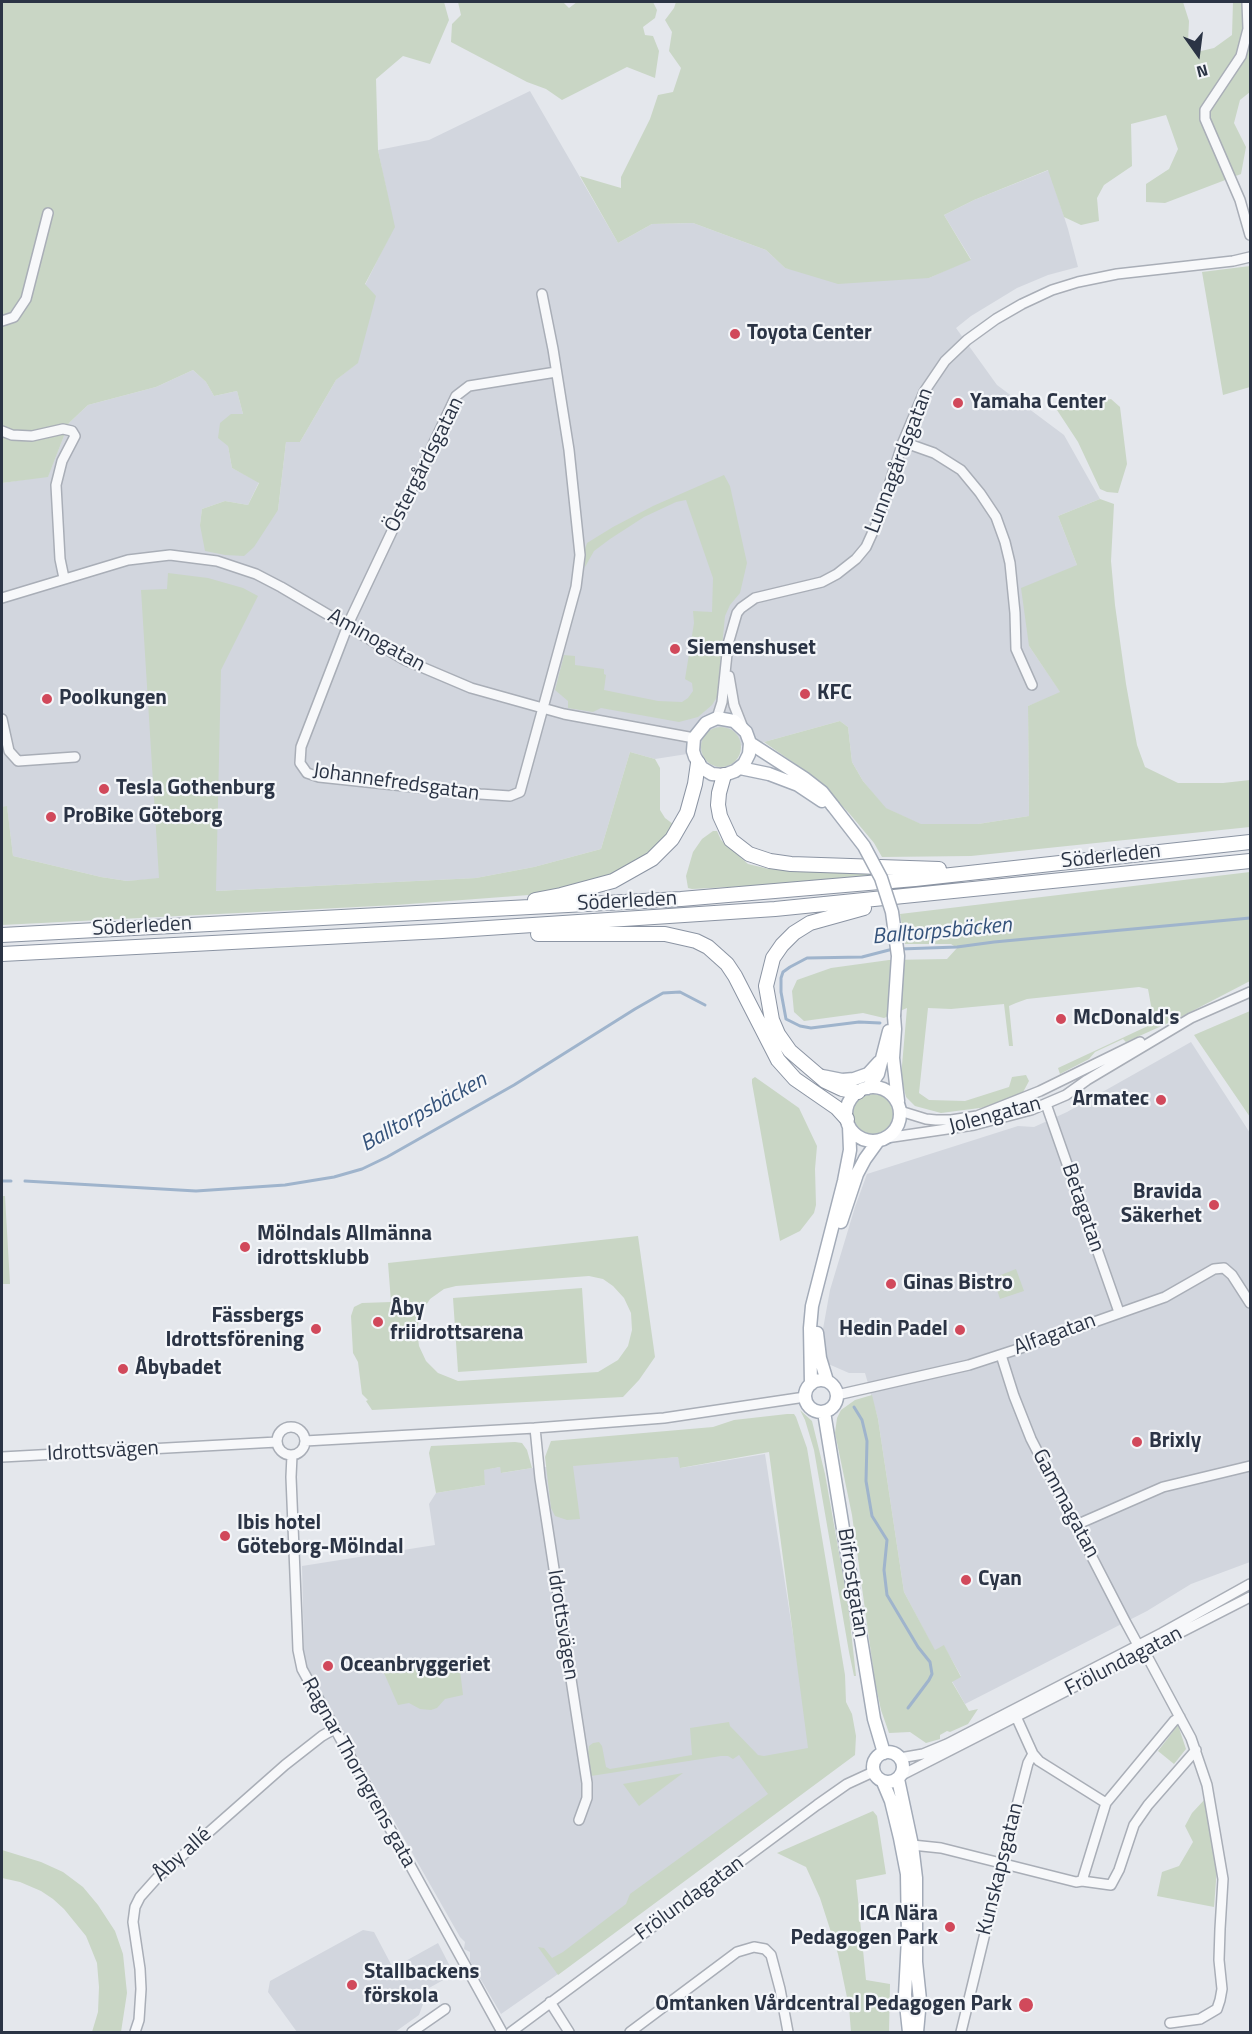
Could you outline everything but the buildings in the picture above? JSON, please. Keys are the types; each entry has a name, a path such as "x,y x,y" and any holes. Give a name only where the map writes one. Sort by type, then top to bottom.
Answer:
{"highway":[{"path":"472,910 561,895 613,881 641,867 661,850 679,827 692,800 698,763"},
{"path":"724,775 719,793 720,816 731,840 749,854 770,861 791,864 984,871"},
{"name":"Söderleden","path":"2,934 681,899 869,883 1251,842"},
{"name":"Söderleden","path":"2,954 442,931 775,909 1251,861"},
{"path":"863,1090 831,1084 790,1052 775,1026 766,986 773,958 794,933 810,923 904,897"},
{"path":"442,931 535,934 642,933 665,934 696,941 708,947 727,964 783,1067 802,1086 837,1108 848,1122"}],"main road":[{"path":"750,743 747,759 740,768 724,775 707,771 698,763 693,751 694,738 701,727 717,718 728,719 743,728 750,743 822,792 864,846 882,878 892,912 898,956 893,1058 899,1107 897,1126 865,1159 852,1186 822,1292 817,1340 827,1381 836,1389 837,1395 834,1406 824,1412 812,1409 805,1397 806,1391 811,1384 819,1380 827,1381"},
{"path":"740,768 769,774 798,785 833,806"},
{"path":"811,1384 812,1306 846,1173 850,1150 847,1107 878,1074 894,1016"},
{"path":"819,1075 842,1080 859,1078 872,1071 883,1056"},
{"path":"863,1090 883,1089 892,1094 899,1107"},
{"path":"848,1122 861,1138 882,1139"},
{"name":"Bifrostgatan","path":"824,1412 874,1719 884,1753"},
{"path":"899,1777 890,1782 883,1782 876,1778 873,1772 874,1760 884,1753 892,1753 900,1758 903,1767 899,1777 899,1794 912,1845 916,1878 916,1962 920,2000 917,2032"},
{"path":"883,1782 891,1801 907,1874 908,1938 905,1998 909,2032"}],"street":[{"path":"1247,2 1248,29 1240,56 1205,110 1205,119 1240,200 1251,235"},
{"path":"2,321 14,317 26,299 48,213"},
{"name":"Lunnagårdsgatan","path":"717,718 722,702 728,644 733,622 741,608 766,594 822,582 856,559 866,547 876,525 903,442 924,393 945,361 980,329 1022,304 1052,290 1105,276 1251,257"},
{"path":"542,294 569,450 580,555 576,588 543,710"},
{"name":"Östergårdsgatan","path":"348,627 394,523 460,391 478,384 556,372"},
{"path":"2,431 12,435 32,436 63,429 72,431 75,436 63,461 56,485 60,559 64,578"},
{"path":"903,442 934,453 961,470 996,517 1010,563 1016,648 1032,685"},
{"name":"Aminogatan","path":"2,598 128,560 170,555 196,557 255,574 405,660 444,678 499,698 543,710 694,738"},
{"name":"Johannefredsgatan","path":"348,627 301,747 300,763 307,773 319,777 361,782 510,796 520,792 543,710"},
{"name":"Lunnagårdsgatan","path":"727,668 734,705 743,728"},
{"path":"2,719 9,751 18,761 75,757"},
{"name":"Jolengatan","path":"882,1139 974,1125 1046,1104 1066,1095 1191,1018 1251,992"},
{"name":"Jolengatan","path":"899,1107 926,1119 951,1120 998,1109 1040,1091 1179,1020 1191,1018"},
{"name":"Betagatan","path":"1046,1104 1119,1312"},
{"name":"Alfagatan","path":"837,1395 969,1365 1001,1355 1166,1297 1208,1271 1220,1268 1224,1268 1232,1275 1251,1303"},
{"name":"Gammagatan","path":"1001,1355 1030,1436 1141,1648 1180,1716 1196,1750 1207,1785 1222,1864 1224,1892 1219,1960 1222,1989 1217,2009 1208,2015 1200,2019 1170,2023"},
{"path":"277,1442 282,1452 292,1455 300,1452 305,1441 664,1418 805,1397"},
{"name":"Idrottsvägen","path":"2,1457 277,1442 282,1430 292,1427 303,1433 305,1441"},
{"name":"Idrottsvägen","path":"535,1428 540,1478 587,1783 587,1798 579,1820"},
{"name":"Ragnar Thorngrens gata","path":"292,1455 298,1650 305,1676 502,2032"},
{"path":"1076,1525 1163,1487 1251,1466"},
{"name":"Frölundagatan","path":"1141,1648 1251,1584"},
{"name":"Frölundagatan","path":"899,1777 1014,1713 1141,1648 1251,1597"},
{"path":"1014,1713 1033,1754 1039,1761 1106,1803"},
{"name":"Frölundagatan","path":"900,1758 923,1754 1014,1713"},
{"path":"1082,1881 1106,1803 1180,1716"},
{"name":"Åby allé","path":"135,2032 140,2013 141,1989 133,1922 135,1907 140,1897 157,1878 285,1766 325,1733 334,1729"},
{"path":"912,1845 941,1848 1076,1882 1112,1885 1134,1825 1148,1805 1196,1750"},
{"name":"Kunskapsgatan","path":"961,2032 1002,1863 1028,1763 1033,1754"},
{"name":"Frölundagatan","path":"512,2032 824,1800 847,1784 873,1772"},
{"path":"630,2032 737,1952 754,1947 765,1949 771,1955 788,2032"},
{"path":"550,2002 569,2032"},
{"path":"412,2032 445,2009"}],"shaded area":[{"path":"530,91 618,243 652,224 693,223 766,250 785,268 929,278 971,259 944,215 974,200 1049,170 1078,267 1048,275 1017,288 971,316 956,328 997,385 1064,435 1100,499 1058,516 1077,565 1029,646 1061,693 1028,706 1029,816 978,824 920,824 885,808 863,781 852,762 848,727 840,721 764,742 655,759 630,752 601,849 534,867 476,878 215,891 159,879 127,881 101,877 13,856 7,807 2,807 2,483 48,476 69,423 88,405 156,387 193,370 206,382 214,396 237,391 243,414 228,446 232,468 259,482 248,505 225,501 202,509 200,525 278,510 286,442 300,442 336,380 358,362 365,285 394,227 378,150 429,140"},
{"path":"1191,1042 1250,1133 1250,1562 1191,1584 1147,1611 965,1704 952,1681 961,1676 944,1646 935,1651 904,1592 878,1419 865,1373 849,1373 826,1363 821,1340 830,1290 855,1207 867,1174 1018,1126 1034,1127 1067,1112"},
{"path":"765,1454 799,1673 830,1768 554,1977 501,2014 470,1961 470,1952 464,1949 465,1942 460,1937 332,1712 309,1677 304,1652 302,1566 435,1545 429,1504 436,1493 485,1485 483,1470 500,1467 502,1473 532,1468 678,1457 681,1468"},
{"name":"Stallbackens förskola","path":"363,1930 374,1932 393,1968 438,1943 454,1974 429,1988 419,2015 395,2032 297,2032 268,1992 270,1981"}],"green space":[{"path":"2,2 444,2 449,20 430,64 403,56 376,79 378,150 395,227 365,284 376,296 358,363 336,380 300,442 286,442 278,510 254,547 244,556 205,551 200,525 202,509 225,501 248,505 259,483 232,468 228,446 218,438 220,423 231,414 243,414 237,391 214,396 206,382 193,370 156,387 88,405 69,423 48,477 2,483"},
{"path":"458,2 563,2 569,8 577,2 653,2 657,10 655,18 643,27 645,35 653,36 659,51 655,78 627,67 562,100 546,89 527,82 451,42 452,24 461,15"},
{"path":"676,2 1183,2 1189,21 1188,42 1201,51 1214,48 1232,35 1233,2 1250,2 1250,92 1240,100 1234,123 1246,147 1241,174 1165,203 1146,202 1146,184 1169,169 1178,149 1166,115 1131,124 1132,166 1104,185 1097,198 1099,221 1081,225 1064,217 1048,170 974,200 944,215 971,260 929,278 838,284 785,268 766,250 693,223 652,224 618,243 580,176 621,188 621,177 650,119 658,95 673,92 681,68 669,51 672,32 665,20"},
{"path":"1250,266 1250,387 1223,395 1202,272"},
{"path":"1111,399 1120,407 1127,464 1118,493 1100,489 1078,442 1057,410"},
{"path":"724,475 730,486 747,563 740,593 730,605 725,616 717,697 712,705 698,717 679,722 601,708 593,712 568,708 568,701 555,690 564,655 575,656 575,665 604,669 606,675 604,690 658,701 682,702 693,691 692,683 685,679 694,623 693,611 712,612 713,578 686,500 676,502 644,517 610,539 594,551 585,567 583,555 587,543 613,527 653,506"},
{"path":"1100,499 1114,504 1111,561 1115,605 1137,745 1145,767 1178,783 1223,783 1250,780 1250,827 971,856 882,857 874,843 849,813 825,789 808,773 764,742 840,721 848,727 852,762 863,781 886,808 921,824 978,824 1029,816 1028,706 1060,692 1029,646 1021,588 1077,565 1058,516"},
{"path":"168,573 208,578 243,588 258,596 221,670 216,891 476,878 534,867 601,849 630,752 655,759 660,768 660,810 673,824 661,842 626,869 542,894 396,905 2,925 2,807 7,806 13,856 127,881 159,878 141,590 167,589"},
{"path":"721,727 735,733 741,747 735,761 721,767 707,761 701,747 707,733"},
{"path":"713,831 717,831 721,840 748,864 769,869 870,871 872,875 750,886 688,888 686,876 693,852 702,839"},
{"path":"1250,872 1250,981 1175,1020 1126,1042 1123,1039 1095,1052 1089,1059 1060,1074 1058,1068 1150,1025 1152,1011 1148,989 1139,987 1027,999 1016,1003 1009,1006 1013,1046 1009,1046 1004,1004 951,1009 928,1008 919,1093 929,1100 965,1101 1009,1087 1012,1077 1026,1075 1029,1081 1021,1096 995,1106 941,1113 915,1106 906,1097 901,1077 907,1008 884,1018 863,1013 804,1021 794,1012 792,991 797,980 831,968 889,960 947,959 957,948 951,944 905,944 900,914"},
{"path":"1250,1011 1250,1117 1194,1035"},
{"path":"755,1077 799,1108 817,1146 814,1213 800,1231 780,1241 752,1083"},
{"path":"873,1094 887,1100 893,1114 887,1128 873,1134 859,1128 853,1114 859,1100"},
{"path":"2,1196 5,1196 10,1284 2,1284"},
{"name":"Åby friidrottsarena","path":"638,1236 655,1357 639,1380 623,1397 372,1410 366,1401 368,1400 362,1394 358,1362 353,1353 351,1316 354,1307 362,1303 391,1302 388,1263","holes":["589,1276 603,1279 624,1298 631,1313 632,1330 628,1346 618,1360 598,1372 458,1381 438,1373 426,1361 419,1346 417,1329 421,1313 430,1299 444,1289 456,1286"]},
{"path":"1016,1269 1024,1291 1000,1299 993,1278"},
{"path":"582,1288 587,1363 458,1372 453,1298"},
{"path":"872,1395 878,1419 904,1592 935,1650 944,1645 961,1677 952,1682 969,1711 978,1709 968,1724 950,1732 947,1731 940,1735 940,1739 926,1743 910,1732 889,1733 881,1710 875,1682 852,1515 835,1433 837,1418 841,1410 855,1400"},
{"path":"800,1410 812,1421 825,1474 848,1604 856,1676 854,1676 849,1652 814,1450"},
{"path":"794,1414 796,1417 807,1448 845,1675 846,1702 852,1714 856,1736 855,1755 558,1975 538,1947 544,1948 552,1958 563,1952 626,1904 630,1894 768,1794 739,1755 733,1759 721,1756 591,1776 589,1746 599,1742 602,1746 606,1767 610,1769 692,1755 690,1728 729,1722 730,1726 758,1755 764,1756 808,1748 769,1452 680,1468 678,1457 573,1466 580,1519 567,1520 555,1516 551,1508 545,1457 551,1441 713,1427 734,1420"},
{"path":"522,1443 527,1450 532,1468 501,1473 500,1467 484,1470 485,1485 436,1493 429,1453 431,1446"},
{"path":"459,1662 463,1695 445,1699 437,1708 431,1710 420,1709 409,1703 398,1705 384,1673"},
{"path":"1178,1725 1186,1749 1174,1764 1158,1751"},
{"path":"683,1773 639,1806 623,1784"},
{"path":"1206,1798 1217,1868 1214,1907 1157,1896 1162,1872 1179,1866 1193,1842 1185,1826 1192,1813"},
{"path":"873,1811 877,1816 886,1874 856,1880 866,1980 890,1984 889,2032 851,2032 849,2007 838,1954 820,1898 806,1867 777,1853"},
{"path":"2,1850 41,1862 63,1872 83,1887 115,1931 123,1954 127,1993 121,2032 92,2032 98,2012 99,1987 97,1963 86,1936 53,1899 20,1882 2,1878"}],"waterway":[{"name":"Balltorpsbäcken","path":"900,949 957,947 1250,918"},
{"name":"Balltorpsbäcken","path":"880,1023 859,1022 811,1028 800,1026 786,1019 781,978 783,972 807,958 862,957 893,949"},
{"name":"Balltorpsbäcken","path":"25,1181 196,1191 285,1185 334,1177 362,1169 387,1157 514,1085 663,993 680,992 705,1005"},
{"name":"Balltorpsbäcken","path":"2,1181 11,1181"},
{"path":"854,1407 862,1420 867,1441 866,1481 872,1516 887,1540 884,1570 887,1595 918,1647 930,1662 932,1674 908,1708"}],"place":[{"name":"Toyota Center","path":"735,334"},
{"name":"Yamaha Center","path":"958,403"},
{"name":"Siemenshuset","path":"675,649"},
{"name":"KFC","path":"805,694"},
{"name":"Poolkungen","path":"47,699"},
{"name":"Tesla Gothenburg","path":"104,789"},
{"name":"ProBike Göteborg","path":"51,817"},
{"name":"McDonald's","path":"1061,1019"},
{"name":"Armatec","path":"1161,1100"},
{"name":"Bravida Säkerhet","path":"1214,1205"},
{"name":"Mölndals Allmänna idrottsklubb","path":"245,1247"},
{"name":"Ginas Bistro","path":"891,1284"},
{"name":"Åby friidrottsarena","path":"378,1322"},
{"name":"Fässbergs Idrottsförening","path":"316,1329"},
{"name":"Hedin Padel","path":"960,1330"},
{"name":"Åbybadet","path":"123,1369"},
{"name":"Brixly","path":"1137,1442"},
{"name":"Ibis hotel Göteborg-Mölndal","path":"225,1536"},
{"name":"Cyan","path":"966,1580"},
{"name":"Oceanbryggeriet","path":"328,1666"},
{"name":"ICA Nära Pedagogen Park","path":"950,1927"},
{"name":"Stallbackens förskola","path":"352,1985"},
{"name":"Omtanken Vårdcentral Pedagogen Park","path":"1026,2005"}]}
